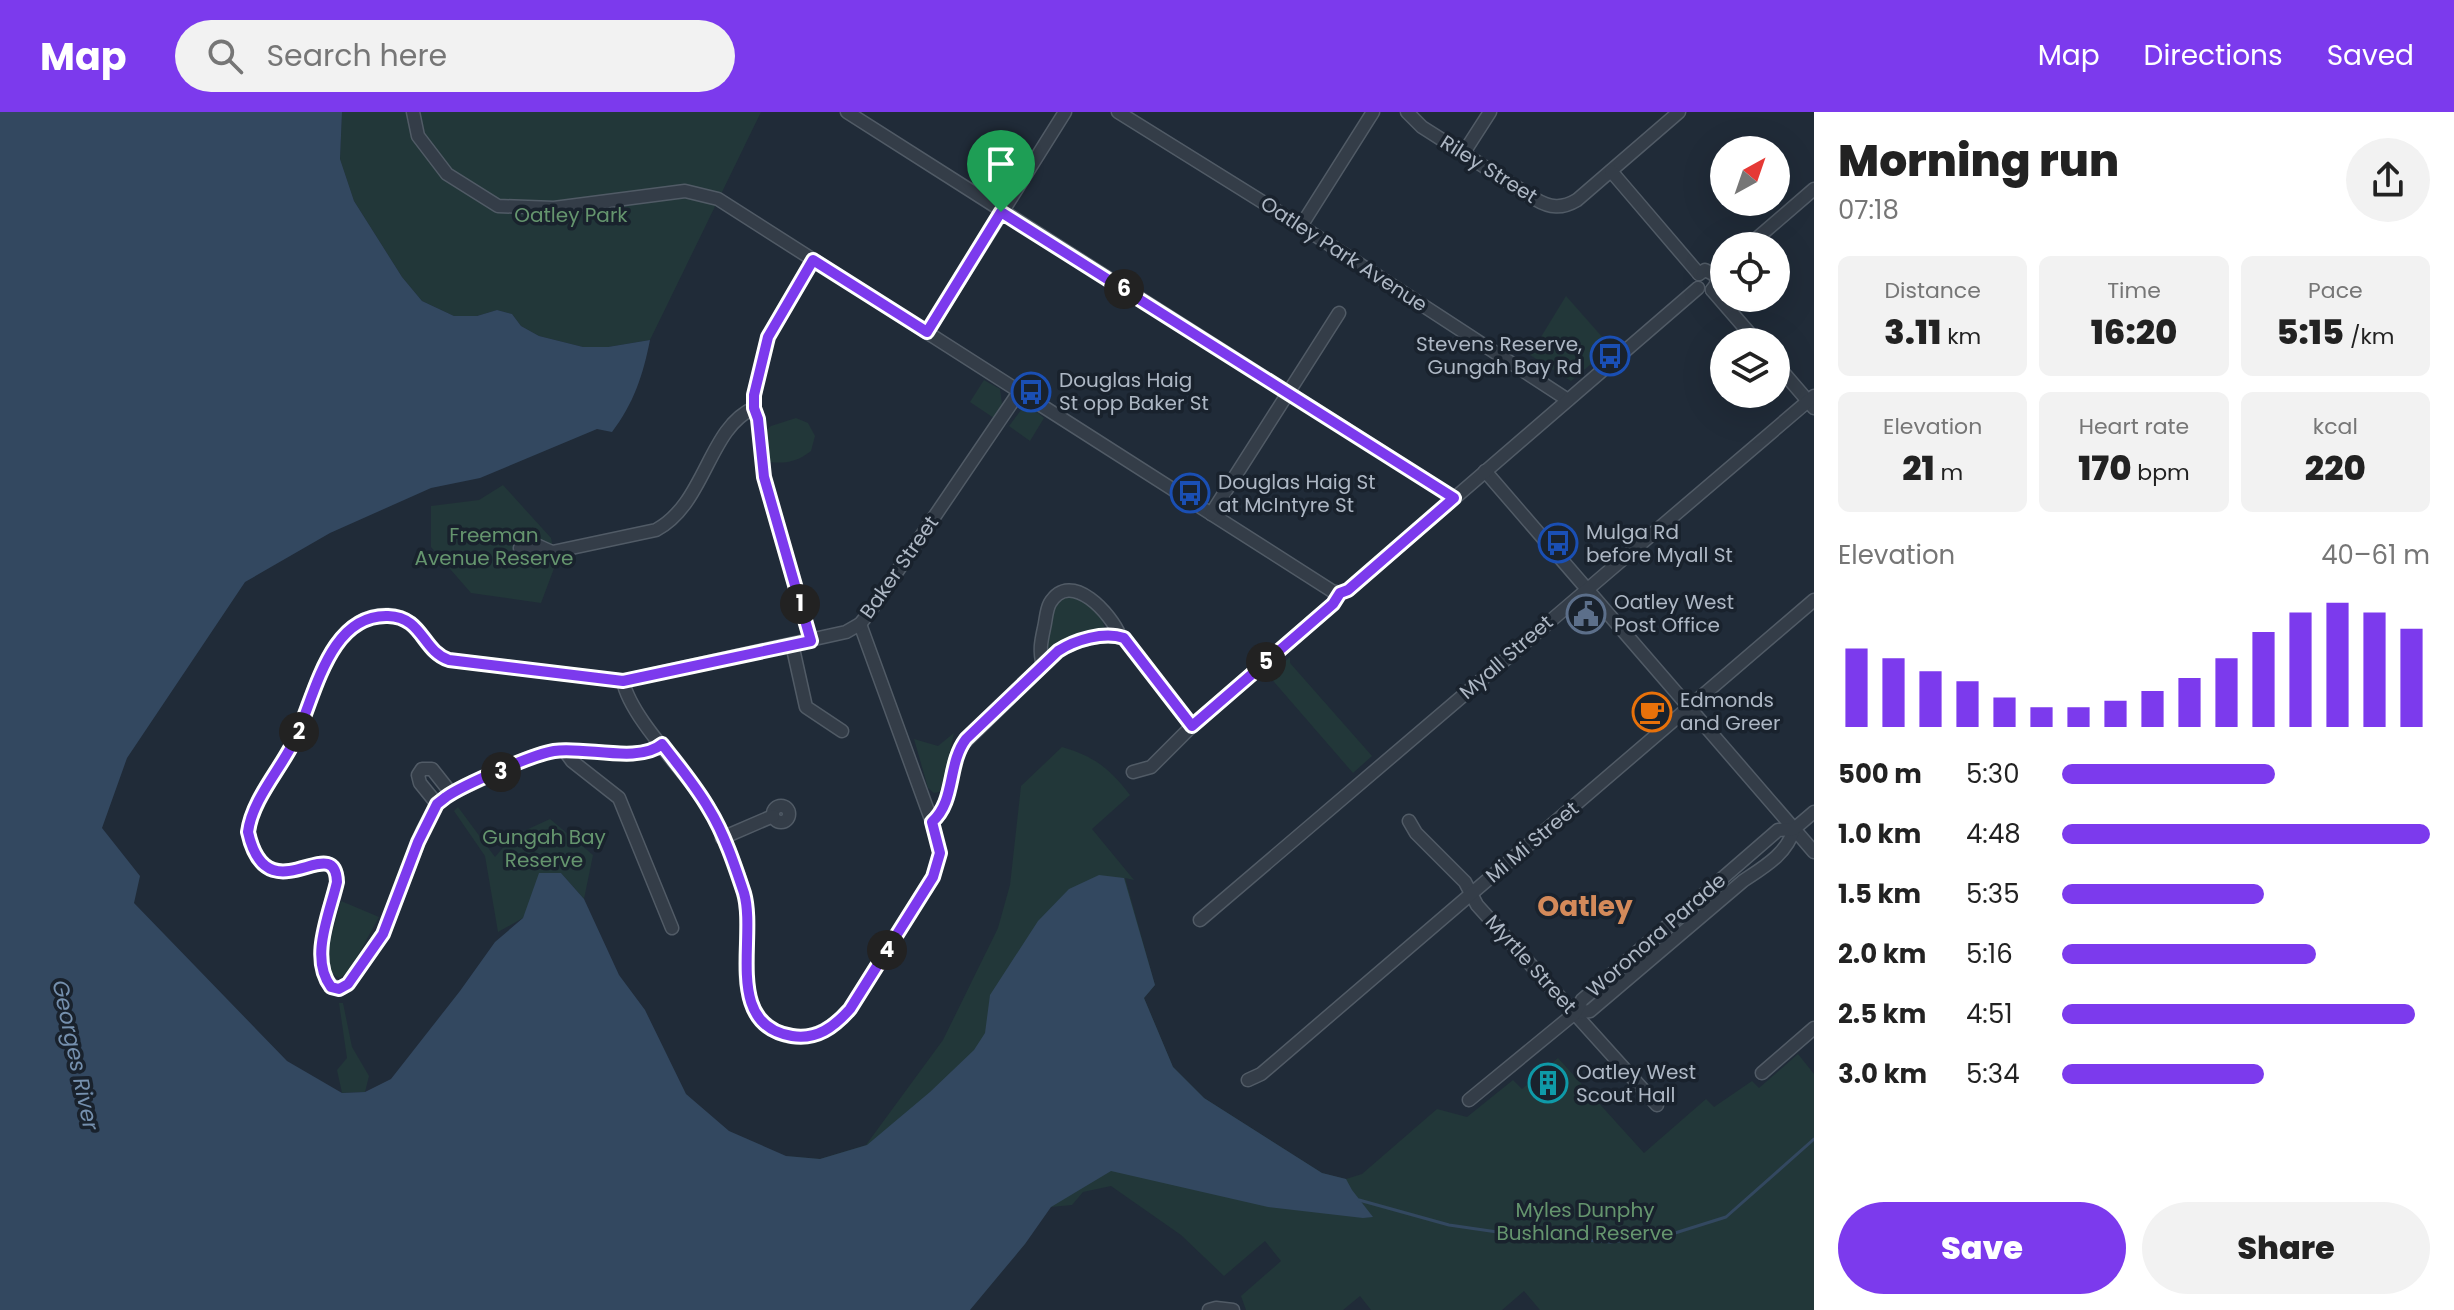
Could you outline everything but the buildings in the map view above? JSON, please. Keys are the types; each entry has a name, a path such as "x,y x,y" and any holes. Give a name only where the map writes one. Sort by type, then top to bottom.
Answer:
{"street":[{"path":"413,112 418,136 447,174 498,206 554,208 685,191 718,199 1332,591 1340,593 1348,590 1568,400 1710,286"},
{"path":"847,112 1454,498"},
{"path":"927,332 1065,112"},
{"name":"Oatley Park Avenue","path":"1118,112 1301,226 1568,400"},
{"path":"1301,226 1373,112"},
{"name":"Riley Street","path":"1407,112 1417,124 1542,203 1562,206 1577,200 1611,171"},
{"path":"1463,154 1490,112"},
{"path":"1679,112 1611,171 1699,274"},
{"path":"1764,232 1814,189"},
{"path":"811,641 764,477 754,395 768,337 813,260"},
{"path":"1710,270 1705,270 1696,279 1743,328"},
{"path":"1211,514 1339,313"},
{"path":"1790,378 1812,401"},
{"name":"Baker Street","path":"437,804 412,855 383,934 348,984 339,989 331,987 323,971 321,955 337,882 336,871 322,862 285,873 269,869 249,839 248,832 250,819 298,734 323,667 348,632 373,617 399,617 415,626 439,655 449,660 623,681 840,634 860,624 1019,392"},
{"name":"Myall Street","path":"1200,920 1812,401"},
{"path":"552,552 656,530 668,524 688,502 731,426 743,413 754,408"},
{"path":"1485,471 1814,852"},
{"path":"1043,665 1039,651 1049,607 1054,599 1065,592 1088,596 1113,623 1192,726"},
{"path":"1133,772 1151,767 1192,726 1333,604 1340,593"},
{"name":"Mi Mi Street","path":"1248,1080 1261,1074 1814,600"},
{"path":"623,681 632,705 708,807 722,838 745,900 747,987 751,1004 768,1025 785,1034 802,1037 828,1030 850,1009 933,877 940,853 932,822 860,624"},
{"path":"932,822 944,805 963,744 1058,651 1076,641 1120,636"},
{"path":"792,644 806,707 842,731"},
{"path":"451,793 432,769 422,769 418,781 437,804 451,793 545,753 564,750 646,753 662,744"},
{"path":"564,750 572,761 619,798 672,928"},
{"name":"Woronora Parade","path":"1469,1100 1575,1013 1582,1000 1778,830 1794,829 1814,812"},
{"path":"722,838 773,816"},
{"name":"Myrtle Street","path":"1409,821 1416,833 1465,882 1477,905 1657,1105"},
{"path":"1575,1013 1590,1011 1790,844 1794,829"},
{"path":"1733,868 1743,881"},
{"path":"1669,924 1679,935"},
{"path":"1630,958 1640,969"},
{"path":"1762,1073 1814,1028"}],"green space":[{"name":"Oatley Park","path":"342,112 761,112 650,340 608,347 583,347 539,336 521,326 512,314 497,310 477,316 454,316 422,301 402,277 354,201 340,159"},
{"path":"1566,296 1611,347 1571,381 1530,355"},
{"path":"984,380 1000,389 1002,404 994,418 970,402"},
{"path":"1033,409 1044,418 1030,441 1009,426 1021,410"},
{"path":"796,418 808,423 815,436 811,451 792,461 770,462 763,433 771,426"},
{"name":"Freeman Avenue Reserve","path":"503,485 551,538 556,563 541,603 471,593 431,547 431,506 479,500"},
{"path":"1066,595 1092,607 1101,617 1105,631 1047,653 1053,606"},
{"path":"1290,657 1290,663 1372,756 1353,773 1269,676"},
{"path":"954,733 942,786 939,792 934,793 928,788 914,739 938,746"},
{"name":"Myles Dunphy Bushland Reserve","path":"1062,747 1100,765 1130,795 1092,829 1134,880 1125,878 1155,985 1144,998 1173,1067 1204,1098 1322,1173 1346,1179 1362,1174 1437,1109 1467,1117 1513,1080 1522,1089 1558,1058 1644,1153 1706,1099 1714,1107 1752,1081 1759,1088 1798,1054 1814,1074 1814,1310 1540,1310 1524,1291 1502,1310 1371,1310 1360,1296 1343,1310 1246,1310 1241,1296 1281,1261 1265,1241 1224,1276 1181,1235 1111,1186 1083,1192 1072,1205 1051,1207 786,1156 820,1159 866,1145 943,1040 998,928 1010,885 1021,786"},
{"name":"Gungah Bay Reserve","path":"458,807 495,857 513,836 550,819 593,855 584,899 561,873 523,918 498,932 485,856 454,811"},
{"path":"341,901 379,917 348,973 339,978 330,972 327,952"},
{"path":"339,1003 343,1003 352,1047 369,1076 365,1092 342,1093 337,1070 347,1058"}],"water":[{"name":"Georges River","path":"0,112 342,112 340,159 354,201 402,277 422,301 454,316 477,316 497,310 512,314 521,326 539,336 583,347 608,347 650,340 637,388 612,432 597,429 480,478 431,488 330,533 245,582 127,758 102,828 140,876 134,903 287,1061 342,1093 365,1092 391,1079 495,942 523,918 539,873 561,873 584,899 619,975 645,1010 686,1094 729,1131 786,1156 820,1159 867,1145 974,1050 985,1033 990,995 1038,921 1069,889 1099,875 1124,878 1155,985 1144,998 1173,1067 1204,1098 1322,1173 1346,1179 1373,1217 1268,1207 1111,1171 1051,1207 1025,1244 970,1310 0,1310"}],"waterway":[{"path":"1359,1200 1449,1225 1518,1235 1611,1242 1675,1233 1726,1217 1814,1139"}],"place":[{"name":"Stevens Reserve, Gungah Bay Rd","path":"1610,356"},
{"name":"Douglas Haig St opp Baker St","path":"1031,392"},
{"name":"Douglas Haig St at McIntyre St","path":"1190,493"},
{"name":"Mulga Rd before Myall St","path":"1558,543"},
{"name":"Oatley West Post Office","path":"1586,614"},
{"name":"Edmonds and Greer","path":"1652,712"},
{"name":"Oatley West Scout Hall","path":"1548,1083"}],"district":[{"name":"Oatley","path":"1585,906"}],"route":[{"path":"1001,212 1454,498 1348,590 1340,593 1333,604 1192,726 1124,638 1112,636 1076,641 1058,651 959,749 944,805 932,822 940,845 938,866 933,877 850,1009 820,1034 802,1037 785,1034 756,1014 747,987 744,893 713,815 662,744 646,753 553,751 451,793 437,804 418,842 383,934 348,984 339,989 331,987 323,971 321,955 337,882 336,871 322,862 285,873 272,871 264,865 248,832 253,812 292,746 323,667 340,640 364,620 383,615 399,617 415,626 439,655 449,660 623,681 811,641 764,477 754,408 754,395 772,327 813,260 927,332 1001,212"}]}
